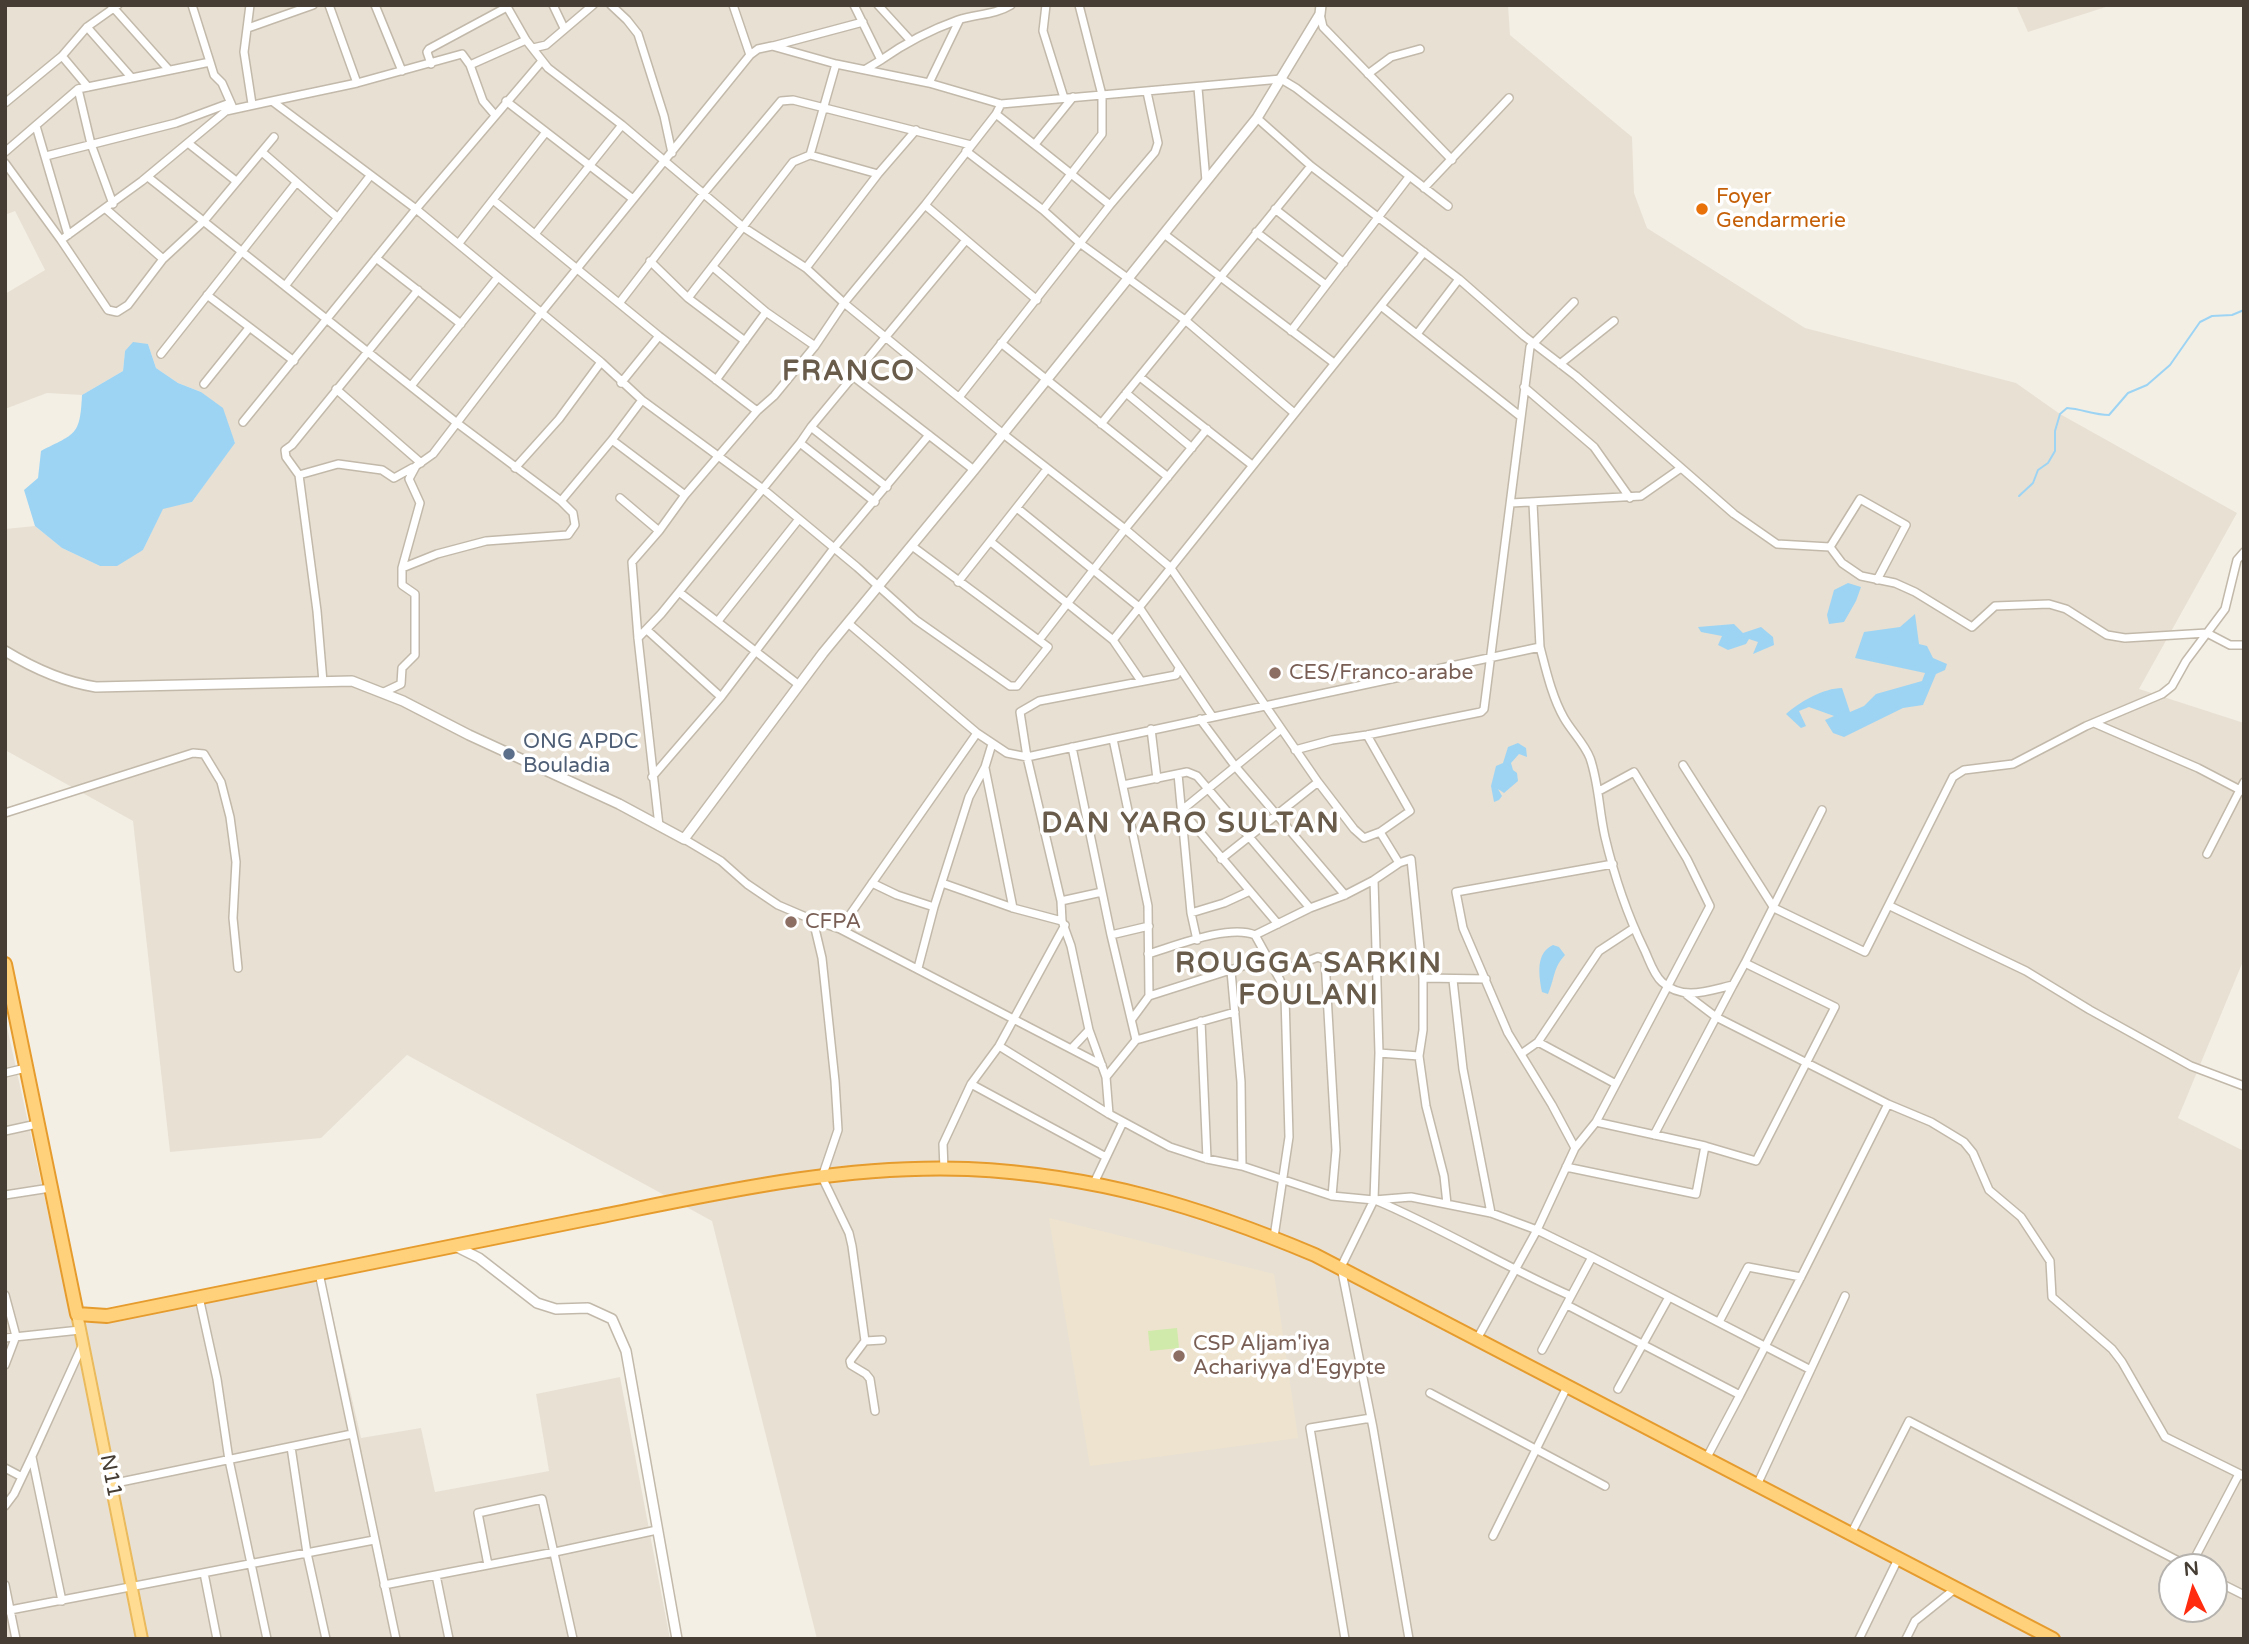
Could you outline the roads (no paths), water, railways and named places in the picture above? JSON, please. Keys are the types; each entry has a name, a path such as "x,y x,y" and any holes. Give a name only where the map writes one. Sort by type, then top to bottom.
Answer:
{"highway":[{"path":"5,964 77,1314 107,1315 705,1196 822,1177 944,1169 1006,1172 1094,1183 1176,1203 1274,1237 1341,1267 2053,1639"}],"main road":[{"name":"N11","path":"77,1314 142,1639"}],"street":[{"path":"192,5 214,75 222,83 232,105"},
{"path":"250,5 244,52 252,104"},
{"path":"248,28 313,5"},
{"path":"329,5 357,83"},
{"path":"375,5 402,71"},
{"path":"553,5 564,28"},
{"path":"533,48 546,45 593,5"},
{"path":"611,5 638,34 664,116 672,153"},
{"path":"733,5 750,55"},
{"path":"854,5 881,60"},
{"path":"878,5 910,40"},
{"path":"866,69 910,40 959,20 1011,5"},
{"path":"1046,5 1043,31 1069,97"},
{"path":"1043,210 1102,134 1101,95 1079,5"},
{"path":"5,103 62,56 87,27 115,6 169,69"},
{"path":"430,64 429,48 506,6 542,61 704,192 743,227 806,268 844,303 1002,433 1170,567 1280,730 1354,829 1363,837 1380,832 1410,811 1367,735"},
{"path":"1320,10 1323,27 1452,160"},
{"path":"684,839 799,685 1257,118 1320,10"},
{"path":"929,83 959,20"},
{"path":"299,475 338,464 382,470 394,478 433,454 541,313 750,55 758,49 863,22"},
{"path":"87,27 131,77"},
{"path":"470,65 526,40"},
{"path":"772,46 1001,103 1280,79 1296,88 1448,206"},
{"path":"1368,74 1391,57 1420,49"},
{"path":"46,156 176,124 232,105 272,101 357,83 462,54 470,65 483,101 495,115"},
{"path":"62,56 88,87"},
{"path":"243,422 416,209 542,61"},
{"path":"5,152 78,89 210,62"},
{"path":"810,155 836,64"},
{"path":"1198,88 1206,181"},
{"path":"78,89 110,206 163,259"},
{"path":"960,397 1157,148 1147,92"},
{"path":"1035,144 1069,97"},
{"path":"1424,188 1509,98"},
{"path":"620,302 704,192 781,101 793,100 916,130 968,148 1081,244 1185,320 1293,412"},
{"path":"272,101 459,243 601,362 621,383 763,489 916,620 1012,686 1019,685 1048,647 912,546"},
{"path":"506,101 633,199"},
{"path":"659,826 631,565 685,495 815,346 844,303 925,205 996,114 1001,103"},
{"path":"65,238 148,177 232,105"},
{"path":"996,114 1110,205"},
{"path":"1257,118 1311,166 1459,279 1644,433 1734,514 1777,544 1830,547 1842,563 1861,576 1895,583 1915,592 1972,626 1995,606 2049,604 2066,609 2107,635 2125,638 2207,633 2230,645 2244,645"},
{"path":"535,234 622,125"},
{"path":"36,126 46,156 65,238"},
{"path":"806,268 878,174 916,130"},
{"path":"459,243 546,132"},
{"path":"5,163 65,238 108,310 117,312 128,305 163,259 204,221 274,137"},
{"path":"188,143 236,181"},
{"path":"262,152 338,218"},
{"path":"688,298 793,162 810,155 878,174"},
{"path":"1101,424 1311,166"},
{"path":"285,286 370,176"},
{"path":"148,177 457,423 561,501 576,520 573,531 568,535 486,541 437,554 402,568"},
{"path":"1291,331 1409,177"},
{"path":"161,354 296,183"},
{"path":"493,200 659,336 757,411"},
{"path":"925,205 1037,300"},
{"path":"1275,209 1344,263"},
{"path":"1256,232 1326,285"},
{"path":"1164,234 1334,363"},
{"path":"638,638 679,592 966,240"},
{"path":"1113,640 1293,412 1424,252"},
{"path":"376,258 461,324"},
{"path":"650,261 688,298 746,341"},
{"path":"713,267 766,312 815,346"},
{"path":"411,386 498,277"},
{"path":"1417,334 1459,279"},
{"path":"323,682 317,611 299,475 286,457 285,450 292,445 418,290"},
{"path":"207,295 294,361"},
{"path":"1295,750 1332,740 1481,712 1484,709 1530,347 1574,302"},
{"path":"1381,306 1520,416"},
{"path":"716,380 766,312"},
{"path":"1560,365 1614,321"},
{"path":"204,384 249,328"},
{"path":"621,383 659,336"},
{"path":"1001,343 1168,477"},
{"path":"515,468 559,419 601,362"},
{"path":"854,377 974,470"},
{"path":"1140,377 1252,465"},
{"path":"1524,387 1553,409 1594,447 1630,498"},
{"path":"336,389 419,465"},
{"path":"1126,393 1192,449"},
{"path":"561,501 642,400"},
{"path":"811,427 887,487"},
{"path":"1039,640 1125,529 1208,429"},
{"path":"652,777 721,696 834,548 929,435"},
{"path":"612,440 685,495"},
{"path":"800,443 875,502"},
{"path":"384,692 401,684 402,668 415,655 415,594 402,585 402,568 420,502 409,479 419,465"},
{"path":"1511,502 1641,496 1681,468"},
{"path":"958,582 1047,469"},
{"path":"620,498 659,531"},
{"path":"1830,547 1860,499 1906,525 1877,580"},
{"path":"1534,503 1540,647 1564,718 1589,755 1599,791 1605,837 1634,928 1659,980 1687,995 1716,1017 1888,1104 1931,1122 1964,1142 1973,1153 1990,1190 2021,1217 2050,1261 2052,1297 2112,1349 2165,1437 2242,1475 2198,1553"},
{"path":"1017,508 1139,607 1212,716"},
{"path":"718,621 799,519"},
{"path":"991,542 1113,640 1141,681"},
{"path":"1683,765 1774,908 1865,952 1949,784 1958,773 2012,764 2094,723 2162,694 2172,686 2186,661 2225,609 2237,559 2244,552"},
{"path":"679,592 718,621 754,653 799,685"},
{"path":"848,624 977,733 1007,753 1027,757 1540,647"},
{"path":"647,630 721,696"},
{"path":"5,651 43,671 96,687 352,681 384,692 659,826 721,861 747,884 779,905 839,929 918,968 1073,1047 1102,1065"},
{"path":"1109,1114 1106,1077 1089,1030 1071,946 1063,923 1061,901 1027,757 1020,712 1030,704 1176,674 1180,668"},
{"path":"1200,719 1235,766 1345,895"},
{"path":"2094,723 2242,788 2207,854"},
{"path":"1151,730 1157,779"},
{"path":"1182,810 1280,730"},
{"path":"839,929 977,733"},
{"path":"1113,739 1148,906 1149,996"},
{"path":"918,968 934,907 969,797 985,767 992,744"},
{"path":"1072,747 1136,1040"},
{"path":"5,813 193,753 204,754 221,782 230,817 236,862 233,918 238,968"},
{"path":"985,767 1013,908"},
{"path":"1123,785 1187,772 1197,776 1310,908"},
{"path":"1477,1339 1537,1230 1575,1148 1596,1122 1710,906 1687,859 1634,772 1599,791"},
{"path":"1178,774 1191,913 1197,940"},
{"path":"1221,859 1318,782"},
{"path":"1182,810 1278,924"},
{"path":"1654,1135 1774,908 1822,810"},
{"path":"1380,832 1399,863"},
{"path":"1148,954 1197,940 1241,932 1255,935 1310,908 1345,895 1399,863 1411,859 1423,978 1423,1030 1419,1056 1426,1106 1444,1176 1447,1204"},
{"path":"1575,1148 1508,1033 1463,928 1456,892 1614,864"},
{"path":"1374,880 1379,1053 1374,1199 1341,1267 1371,1418 1409,1639"},
{"path":"872,883 897,895 934,907"},
{"path":"942,883 1063,923"},
{"path":"1191,913 1224,903 1250,891"},
{"path":"1061,901 1102,892"},
{"path":"1890,906 2025,971 2191,1066 2244,1086"},
{"path":"813,920 822,958 838,1130 822,1177 849,1233 865,1341 850,1361 851,1365 870,1379 875,1411"},
{"path":"944,1169 943,1144 971,1084 999,1046 1063,923"},
{"path":"1111,935 1149,926"},
{"path":"1521,1054 1538,1042 1599,951 1634,928"},
{"path":"1255,935 1285,996 1289,1137 1274,1237"},
{"path":"1276,973 1318,957 1325,960 1336,1150 1332,1196"},
{"path":"1132,1019 1149,996 1268,958"},
{"path":"1596,1122 1704,1146 1756,1161 1835,1007 1745,963"},
{"path":"1231,971 1241,1082 1242,1166"},
{"path":"1423,978 1486,979"},
{"path":"1453,980 1463,1069 1491,1213"},
{"path":"1687,995 1732,985"},
{"path":"1106,1077 1136,1040 1236,1012"},
{"path":"1201,1021 1207,1159"},
{"path":"1073,1047 1089,1030"},
{"path":"1538,1042 1616,1084"},
{"path":"999,1046 1109,1114 1170,1147 1282,1178 1332,1196 1374,1199 1401,1196 1491,1213 1537,1230 1809,1369"},
{"path":"1379,1053 1419,1056"},
{"path":"5,1073 26,1068"},
{"path":"971,1084 1106,1157"},
{"path":"1706,1459 1888,1104"},
{"path":"1094,1183 1123,1122"},
{"path":"5,1131 37,1124"},
{"path":"1566,1167 1696,1194 1704,1146"},
{"path":"5,1195 50,1188"},
{"path":"1374,1199 1425,1222 1515,1271 1571,1296"},
{"path":"455,1246 479,1258 537,1303 556,1309 587,1308 603,1313 612,1320 626,1351 677,1639"},
{"path":"1542,1350 1592,1257"},
{"path":"1719,1322 1748,1267 1801,1277"},
{"path":"319,1273 396,1639"},
{"path":"5,1295 16,1336 5,1365"},
{"path":"1757,1485 1845,1296"},
{"path":"199,1297 217,1379 229,1460 267,1639"},
{"path":"1618,1388 1669,1297"},
{"path":"1567,1305 1740,1395"},
{"path":"5,1338 80,1330"},
{"path":"865,1341 882,1340"},
{"path":"5,1506 22,1477 83,1343"},
{"path":"1493,1536 1567,1387"},
{"path":"1430,1393 1605,1486"},
{"path":"1345,1639 1310,1428 1371,1418"},
{"path":"1851,1534 1909,1422 2163,1553"},
{"path":"111,1483 352,1434"},
{"path":"291,1447 307,1553 326,1639"},
{"path":"32,1456 62,1601"},
{"path":"5,1468 22,1477"},
{"path":"488,1565 478,1513 542,1499 573,1639"},
{"path":"384,1585 657,1530"},
{"path":"8,1611 374,1541"},
{"path":"1859,1639 1898,1559"},
{"path":"204,1573 217,1639"},
{"path":"436,1575 449,1639"},
{"path":"5,1585 8,1611 16,1639"},
{"path":"2228,1587 2244,1595"},
{"path":"1906,1639 1915,1621 1956,1588"}],"water":[{"path":"133,342 148,344 156,368 178,383 201,392 223,408 235,443 192,502 163,509 143,550 117,566 100,566 62,548 35,526 24,490 38,478 41,451 74,432 80,419 82,395 123,371 125,351"},
{"path":"1848,583 1861,587 1856,601 1844,622 1829,624 1827,615 1834,590"},
{"path":"1915,614 1919,644 1927,646 1933,658 1947,664 1945,670 1936,674 1923,705 1903,708 1844,737 1833,733 1825,720 1834,716 1809,707 1799,711 1806,726 1801,728 1786,714 1805,700 1827,690 1842,688 1850,712 1864,706 1876,694 1922,681 1925,673 1855,658 1864,632 1900,627"},
{"path":"1734,624 1743,633 1761,627 1773,637 1774,645 1753,654 1758,642 1749,639 1746,644 1728,650 1718,645 1722,636 1701,632 1698,627"},
{"path":"1518,743 1526,748 1527,757 1519,754 1511,763 1518,781 1504,793 1498,789 1502,796 1494,802 1491,786 1496,766 1503,763 1508,747"},
{"path":"1553,945 1559,947 1565,955 1556,969 1548,994 1542,992 1540,966 1543,953"}],"waterway":[{"path":"2019,496 2033,483 2038,470 2048,463 2055,451 2055,431 2060,414 2067,408 2109,415 2128,393 2147,385 2170,365 2200,322 2212,316 2232,315 2244,310"}],"place":[{"name":"Foyer Gendarmerie","path":"1702,209"},
{"name":"CES/Franco-arabe","path":"1275,673"},
{"name":"ONG APDC Bouladia","path":"509,754"},
{"name":"CFPA","path":"791,922"},
{"name":"CSP Aljam'iya Achariyya d'Egypte","path":"1179,1356"}],"district":[{"name":"FRANCO","path":"849,373"},
{"name":"DAN YARO SULTAN","path":"1191,825"},
{"name":"ROUGGA SARKIN FOULANI","path":"1309,981"}]}
